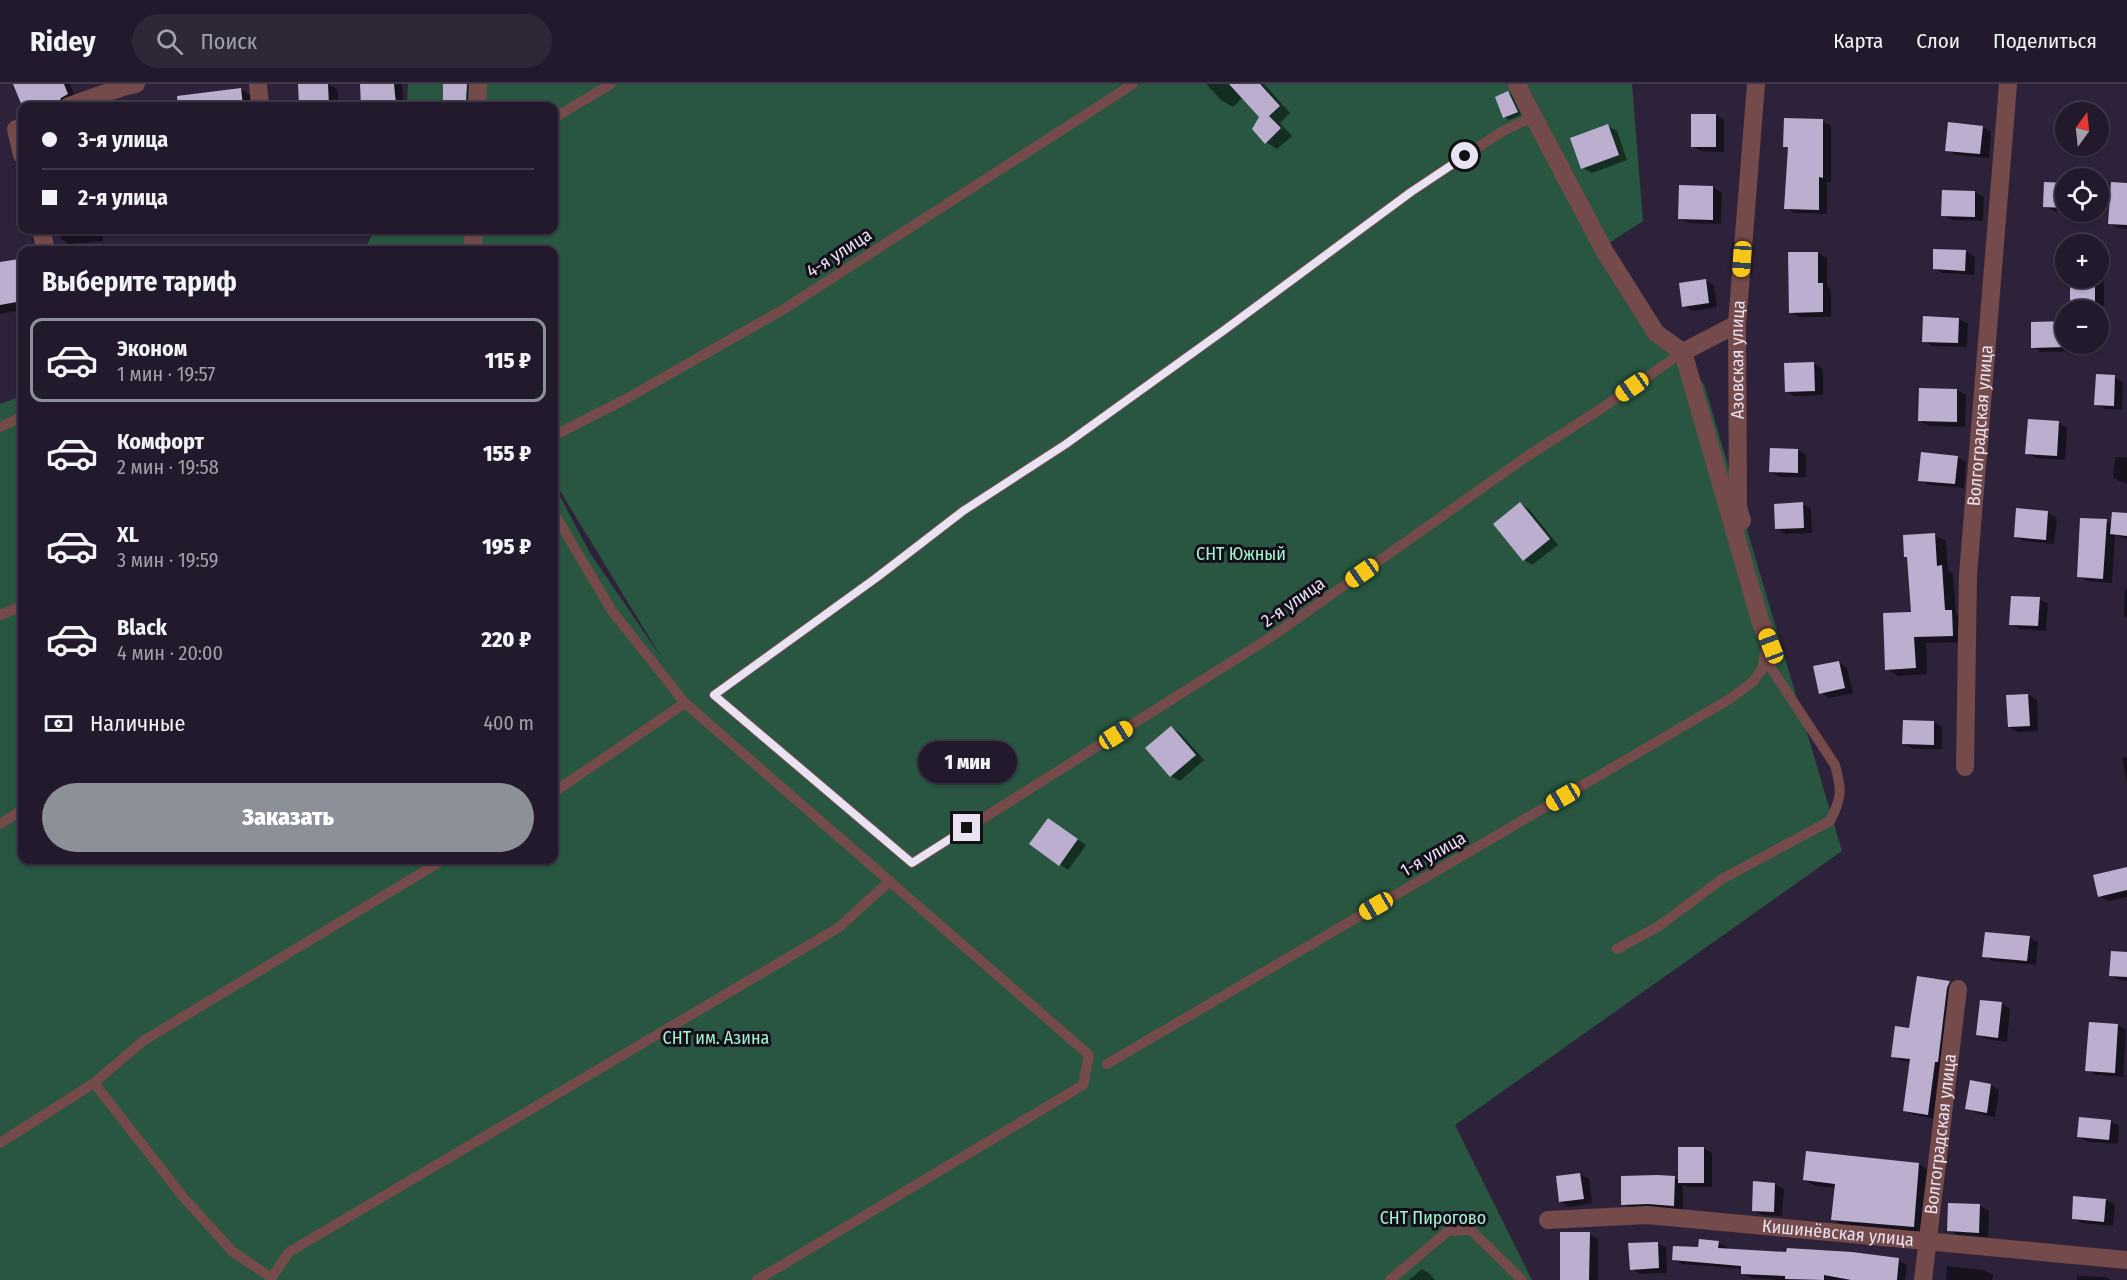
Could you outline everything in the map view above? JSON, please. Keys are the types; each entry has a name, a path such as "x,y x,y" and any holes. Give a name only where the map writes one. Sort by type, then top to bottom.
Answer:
{"street":[{"path":"80,102 136,84"},
{"path":"258,84 260,102"},
{"path":"477,102 478,84"},
{"path":"1517,84 1605,252 1656,333 1683,352 1760,620 1771,646 1767,662"},
{"name":"Азовская улица","path":"1756,84 1737,324 1738,507 1776,632"},
{"name":"Волгоградская улица","path":"1965,766 1968,575 2008,84"},
{"path":"13,129 18,143"},
{"path":"1683,352 1737,324"},
{"name":"Волгоградская улица","path":"1923,1280 1958,989"},
{"name":"Кишинёвская улица","path":"1548,1220 1647,1215 2127,1260"}],"lane":[{"path":"558,116 611,84"},
{"name":"4-я улица","path":"558,433 624,400 784,309 1133,84"},
{"name":"2-я улица","path":"1533,117 1501,132 1411,192 1066,444 963,511 876,578 714,695 912,863 1274,635 1526,457 1683,352"},
{"path":"0,427 18,419"},
{"path":"558,520 612,611 685,703 1089,1055 1083,1085 757,1280"},
{"path":"0,615 18,608"},
{"path":"1617,949 1659,926 1722,879 1830,821 1840,803 1840,783 1834,765 1767,662"},
{"name":"1-я улица","path":"1107,1064 1728,700 1753,682 1767,662"},
{"path":"558,789 685,703"},
{"path":"0,824 18,813"},
{"path":"0,1143 94,1083 143,1041 436,864"},
{"path":"94,1083 184,1198 224,1243 270,1279 289,1252 838,928 890,881"},
{"path":"1390,1280 1448,1231 1471,1230 1522,1280"}],"green space":[{"name":"СНТ Южный","path":"408,84 1632,84 1643,221 1609,243 1645,315 1704,384 1842,851 1455,1125 1532,1280 0,1280 0,404 18,397 18,864 558,864 558,493 590,553 663,660 558,488 558,246 366,246 373,234 558,234 558,102 407,102"}],"building":[{"path":"13,84 64,84 68,94 59,102 20,102"},
{"path":"298,84 328,84 329,102 299,102"},
{"path":"360,84 394,84 396,102 361,102"},
{"path":"443,84 467,84 466,100 443,100"},
{"path":"1229,84 1260,84 1280,106 1269,116 1281,128 1265,144 1252,129 1259,117"},
{"path":"241,88 243,102 178,102 177,96"},
{"path":"1508,91 1518,112 1503,118 1495,97"},
{"path":"1691,114 1716,114 1716,147 1691,147"},
{"path":"1784,118 1823,119 1823,178 1819,177 1819,210 1784,209 1788,147 1783,147"},
{"path":"1948,122 1983,126 1980,154 1945,151"},
{"path":"1608,124 1619,155 1581,169 1570,138"},
{"path":"2044,182 2055,182 2055,208 2043,207"},
{"path":"2111,182 2127,183 2127,225 2108,224"},
{"path":"1679,185 1713,186 1713,220 1678,219"},
{"path":"1942,190 1975,191 1975,217 1941,216"},
{"path":"1933,249 1966,250 1965,271 1933,269"},
{"path":"1788,252 1818,252 1818,283 1823,283 1823,312 1789,313"},
{"path":"18,259 18,302 0,305 0,262"},
{"path":"1706,279 1709,303 1682,307 1679,283"},
{"path":"2070,288 2095,288 2095,300 2070,300"},
{"path":"1923,316 1959,318 1958,343 1922,342"},
{"path":"2055,321 2055,347 2031,348 2031,322"},
{"path":"1814,362 1815,391 1785,392 1784,363"},
{"path":"2096,374 2115,375 2114,406 2094,405"},
{"path":"1919,388 1957,389 1957,422 1918,421"},
{"path":"2028,419 2059,421 2057,456 2025,454"},
{"path":"1770,448 1798,449 1798,473 1769,472"},
{"path":"1921,452 1958,456 1955,484 1918,481"},
{"path":"1520,502 1550,539 1523,561 1493,524"},
{"path":"1803,502 1804,528 1775,529 1774,504"},
{"path":"2016,508 2048,511 2046,540 2014,537"},
{"path":"2112,512 2127,513 2127,536 2110,534"},
{"path":"2080,518 2107,519 2103,579 2077,577"},
{"path":"1935,533 1937,566 1942,565 1945,610 1952,610 1953,636 1914,637 1916,668 1885,670 1883,613 1911,612 1903,535"},
{"path":"2011,596 2040,597 2038,626 2009,625"},
{"path":"1839,661 1845,688 1819,694 1813,666"},
{"path":"2028,694 2030,726 2008,727 2006,695"},
{"path":"1903,720 1934,721 1934,745 1902,744"},
{"path":"1171,726 1196,755 1170,777 1145,748"},
{"path":"1048,818 1078,839 1059,866 1029,844"},
{"path":"2127,867 2127,890 2098,897 2093,875"},
{"path":"1985,932 2030,936 2027,961 1982,957"},
{"path":"2111,951 2127,952 2127,977 2109,976"},
{"path":"1917,976 1950,981 1947,988 1938,1062 1935,1062 1928,1115 1903,1111 1910,1059 1891,1057 1895,1026 1909,1028"},
{"path":"1980,1000 2002,1002 1998,1038 1976,1035"},
{"path":"2089,1022 2118,1024 2115,1073 2085,1071"},
{"path":"1970,1080 1991,1084 1987,1113 1965,1109"},
{"path":"2079,1117 2111,1120 2109,1140 2077,1137"},
{"path":"1678,1147 1704,1147 1704,1183 1678,1183"},
{"path":"1806,1151 1919,1163 1914,1227 1831,1220 1835,1184 1803,1180"},
{"path":"1580,1173 1584,1199 1559,1202 1556,1176"},
{"path":"1621,1176 1675,1176 1674,1206 1621,1205"},
{"path":"1753,1181 1775,1183 1774,1212 1752,1211"},
{"path":"2073,1196 2106,1199 2104,1222 2072,1219"},
{"path":"1948,1203 1980,1204 1979,1233 1947,1231"},
{"path":"1560,1232 1590,1232 1589,1280 1560,1280"},
{"path":"1699,1239 1719,1241 1718,1248 1786,1252 1787,1248 1899,1258 1897,1280 1851,1280 1824,1275 1824,1280 1785,1279 1785,1276 1741,1274 1741,1266 1672,1260 1673,1246 1698,1247"},
{"path":"1658,1242 1659,1268 1630,1270 1628,1243"}],"route":[{"path":"967,828 912,863 714,695 876,578 963,511 1066,444 1411,192 1465,156"}],"park label":[{"name":"СНТ им. Азина","path":"716,1038"},
{"name":"СНТ Пирогово","path":"1433,1218"}]}
